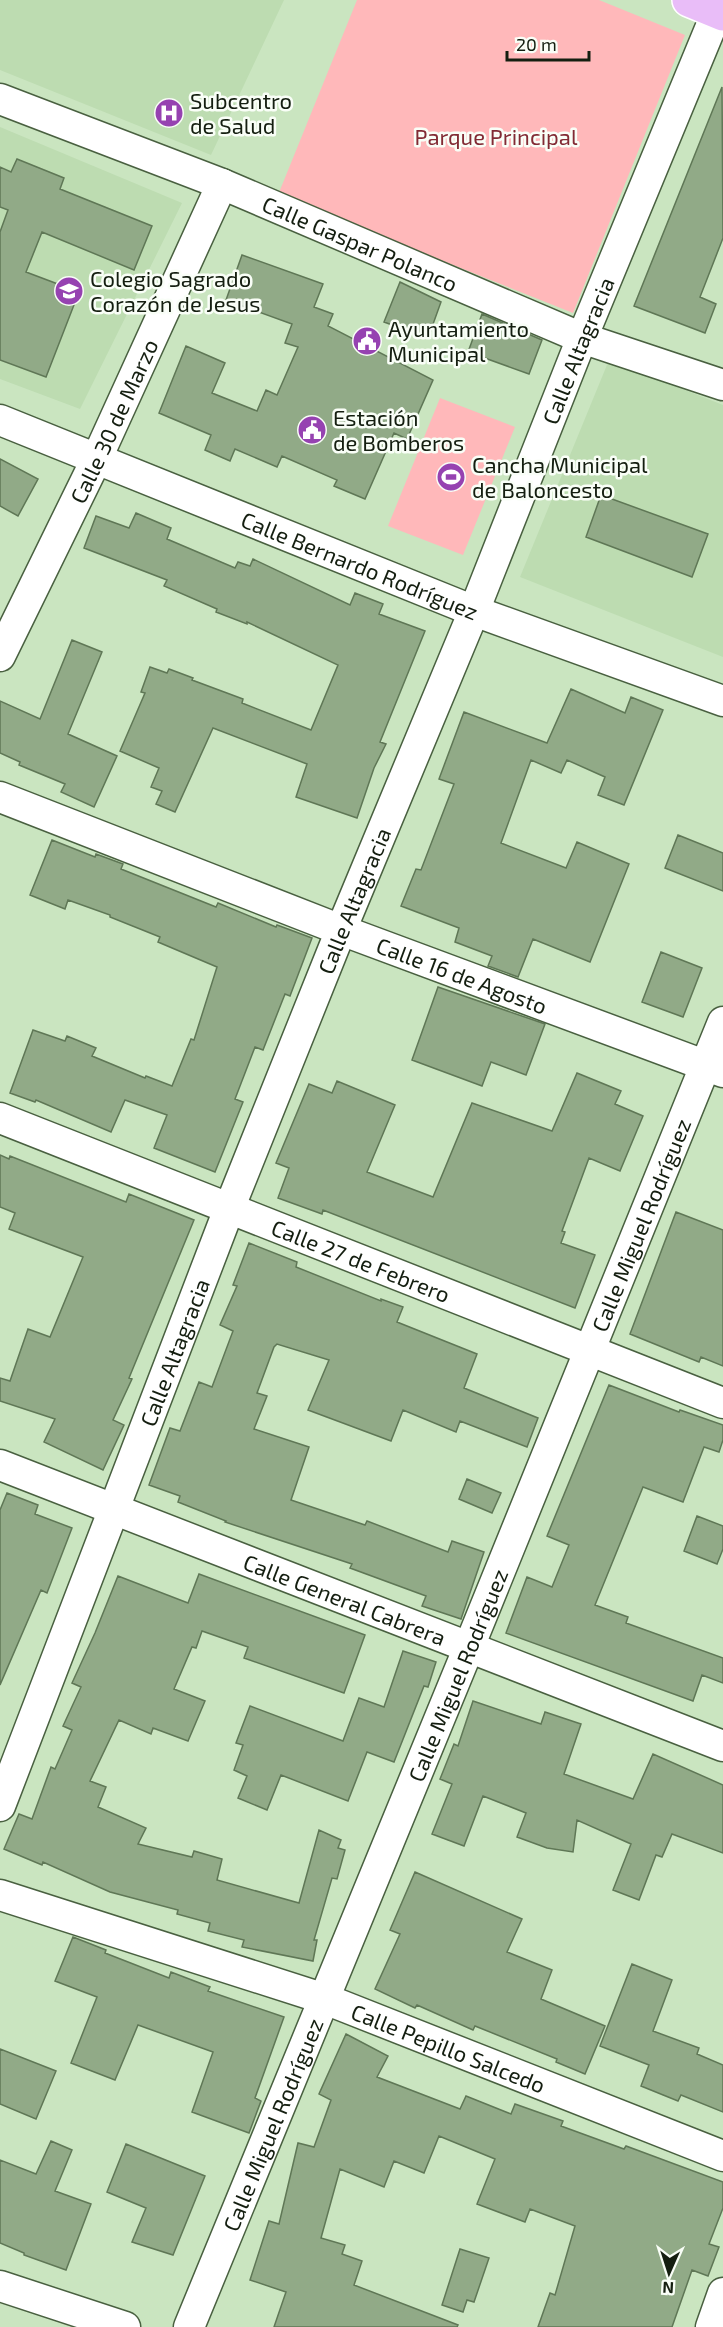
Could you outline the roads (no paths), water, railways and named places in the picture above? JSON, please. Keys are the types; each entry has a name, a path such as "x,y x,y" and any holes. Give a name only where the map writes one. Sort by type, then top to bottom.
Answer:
{"main road":[{"path":"689,0 721,9"}],"street":[{"name":"Calle Altagracia","path":"0,1806 229,1209 341,930 474,611 582,338 721,9"},
{"name":"Calle Gaspar Polanco","path":"0,99 222,184 582,338 723,386"},
{"name":"Calle 30 de Marzo","path":"0,656 97,458 222,184"},
{"name":"Calle Bernardo Rodríguez","path":"0,420 474,611 723,701"},
{"name":"Calle 16 de Agosto","path":"0,797 341,930 714,1069"},
{"name":"Calle Miguel Rodríguez","path":"189,2327 589,1352 714,1069 723,1022"},
{"name":"Calle 27 de Febrero","path":"0,1118 723,1403"},
{"name":"Calle General Cabrera","path":"0,1466 723,1746"},
{"name":"Calle Pepillo Salcedo","path":"0,1894 325,1999 723,2156"},
{"path":"0,2286 125,2327"},
{"path":"711,2327 723,2293"}],"place":[{"name":"Subcentro de Salud","path":"169,113"},
{"name":"Colegio Sagrado Corazón de Jesus","path":"69,291"},
{"name":"Ayuntamiento Municipal","path":"367,341"},
{"name":"Estación de Bomberos","path":"312,430"},
{"name":"Cancha Municipal de Baloncesto","path":"451,477"}],"park label":[{"name":"Parque Principal","path":"496,136"}]}
